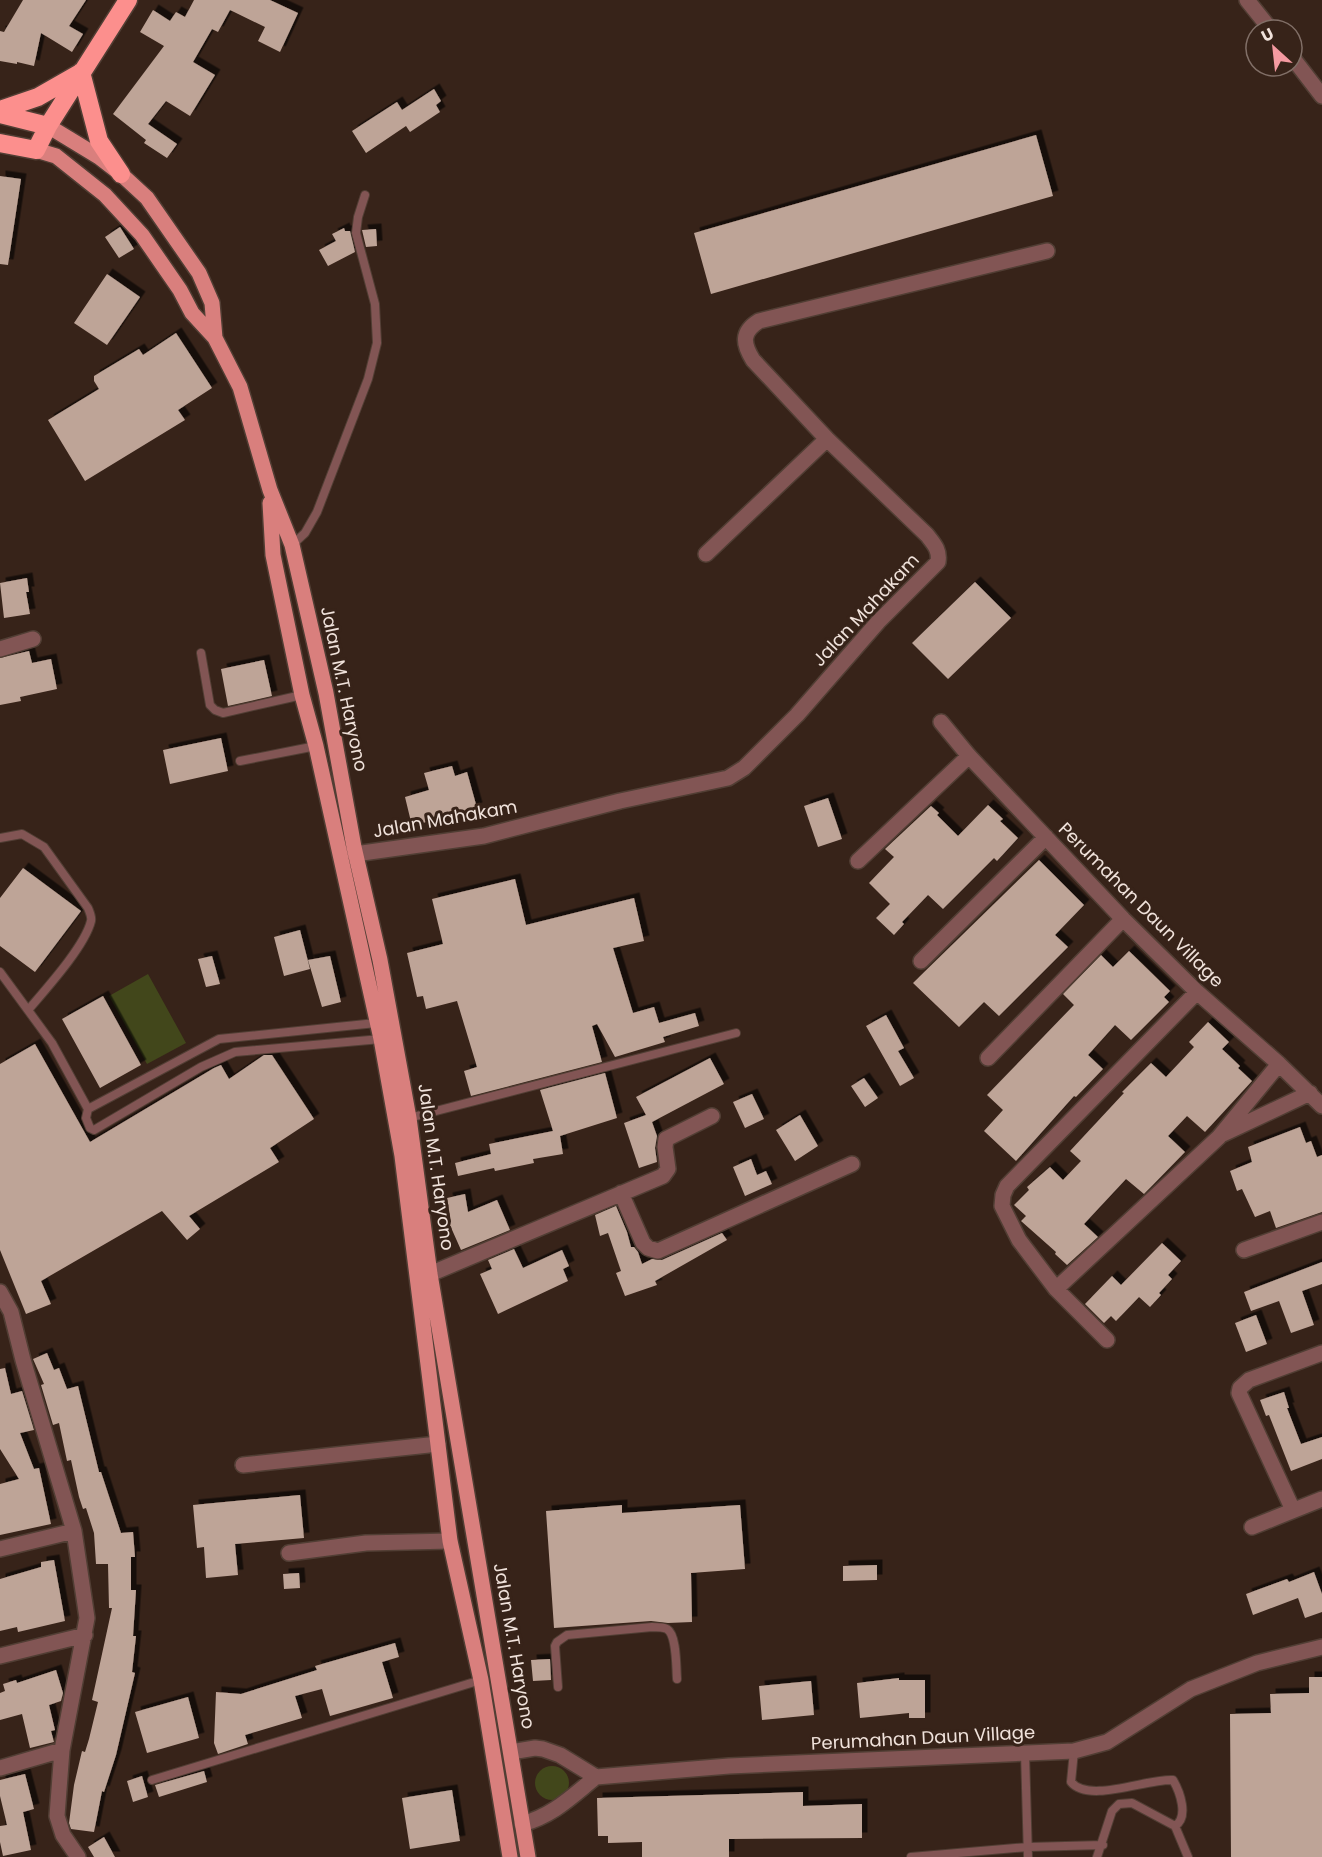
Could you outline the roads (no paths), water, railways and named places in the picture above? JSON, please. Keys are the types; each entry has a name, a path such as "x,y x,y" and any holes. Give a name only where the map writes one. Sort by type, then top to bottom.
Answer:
{"highway":[{"path":"36,150 81,72 128,0"},
{"path":"0,112 38,97 81,72"},
{"path":"81,72 99,141 121,174"},
{"name":"Jalan M.T. Haryono","path":"0,112 48,126"},
{"name":"Jalan M.T. Haryono","path":"0,143 36,150"}],"main road":[{"name":"Jalan M.T. Haryono","path":"48,126 99,157 147,198 199,273 212,303 215,338"},
{"name":"Jalan M.T. Haryono","path":"36,150 56,156 105,195 142,235 180,290 192,313 215,338 240,387 270,490 292,545 326,693 356,854 380,960 409,1118 430,1274 528,1857"},
{"name":"Jalan M.T. Haryono","path":"270,490 273,555 302,694 316,746 381,1039 402,1156 450,1541 481,1680 510,1857"},
{"path":"334,833 351,829"},
{"path":"494,1755 511,1752"},
{"path":"505,1828 522,1824"}],"street":[{"path":"1247,0 1261,18"},
{"path":"1304,73 1322,96"},
{"name":"Jalan Mahakam","path":"356,854 484,836 620,801 728,778 744,768 797,715 878,622 938,562 939,555 936,545 927,535 827,439 753,360 746,349 745,335 750,326 759,321 1047,251"},
{"path":"706,554 827,439"},
{"path":"0,649 33,639"},
{"name":"Perumahan Daun Village","path":"941,722 969,756 1123,919 1197,992 1280,1064 1322,1106"},
{"path":"858,861 969,756"},
{"path":"921,961 1046,837"},
{"path":"988,1058 1123,919"},
{"path":"1107,1340 1056,1288 1018,1240 1002,1206 1003,1195 1007,1186 1197,992"},
{"path":"1056,1288 1219,1137 1280,1064"},
{"path":"1219,1137 1310,1093"},
{"path":"430,1274 663,1176 668,1169 666,1139 712,1116"},
{"path":"621,1193 643,1243 648,1248 658,1251 852,1164"},
{"path":"1244,1250 1322,1222"},
{"path":"0,1292 23,1360 74,1531 87,1618 62,1750 57,1816 63,1834 78,1857"},
{"path":"1293,1510 1239,1393 1239,1388 1249,1380 1322,1353"},
{"path":"243,1465 438,1444"},
{"path":"1252,1527 1322,1498"},
{"path":"0,1549 74,1531"},
{"path":"289,1553 366,1543 450,1541"},
{"path":"0,1656 85,1635"},
{"name":"Perumahan Daun Village","path":"596,1777 729,1766 1074,1751 1107,1742 1191,1689 1257,1663 1322,1647"},
{"path":"511,1752 543,1749 560,1755 596,1777 561,1807 536,1820 522,1824"},
{"path":"0,1768 62,1750"}],"lane":[{"path":"292,545 305,533 317,512 368,378 377,343 375,304 356,233 365,195"},
{"path":"201,652 210,705 215,710 223,713 302,694"},
{"path":"240,761 316,746"},
{"path":"0,838 22,834 44,848 88,908 92,919 66,964 29,1010"},
{"path":"0,972 52,1043 88,1110 86,1118 90,1128 94,1130 206,1065 235,1052 381,1039"},
{"path":"88,1110 219,1039 376,1023"},
{"path":"409,1118 736,1033"},
{"path":"241,1037 243,1052"},
{"path":"198,1051 206,1065"},
{"path":"558,1687 555,1647 561,1638 567,1635 652,1627 670,1631 674,1640 677,1679"},
{"path":"152,1780 481,1680"},
{"path":"1074,1751 1071,1782 1080,1789 1115,1790 1173,1780 1182,1803 1182,1815 1175,1826"},
{"path":"1025,1753 1028,1857"},
{"path":"1130,1787 1132,1803"},
{"path":"1097,1857 1112,1811 1119,1804 1132,1803 1175,1826 1188,1857"},
{"path":"911,1857 1102,1845"}]}
